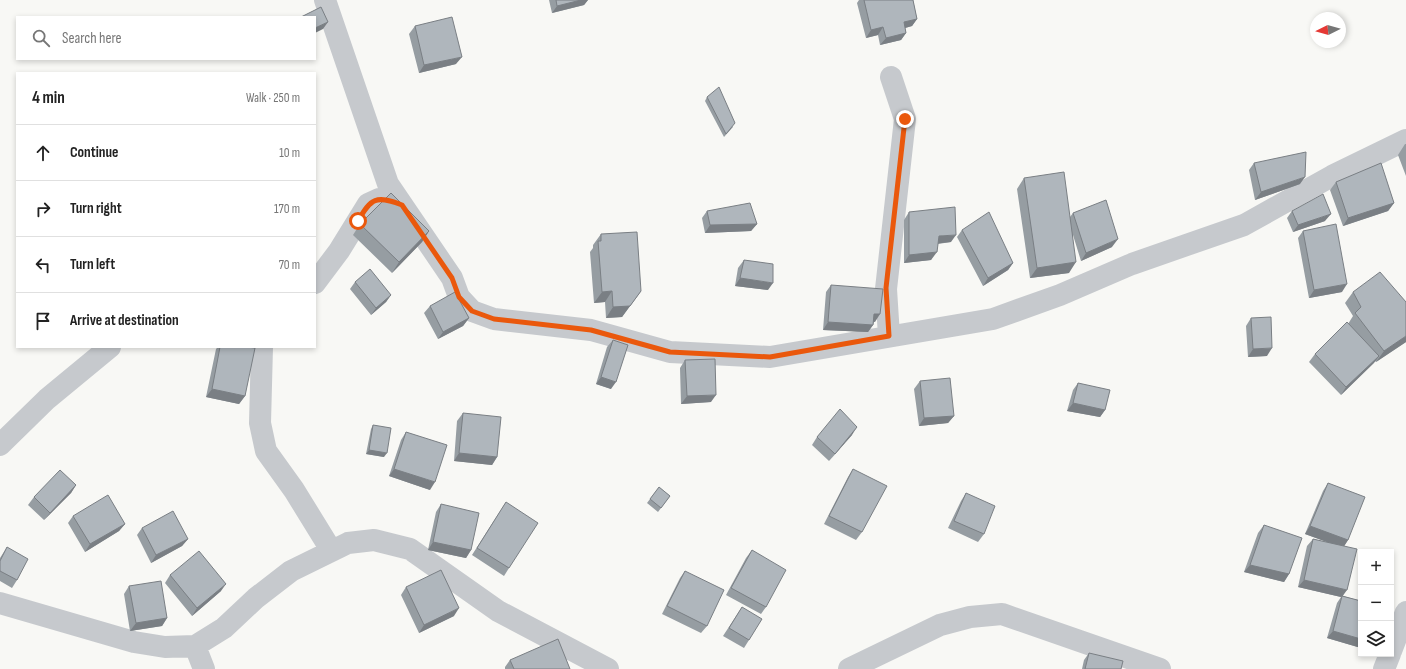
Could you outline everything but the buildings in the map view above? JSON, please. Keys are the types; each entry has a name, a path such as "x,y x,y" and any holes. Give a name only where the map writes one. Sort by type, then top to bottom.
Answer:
{"street":[{"path":"325,0 388,184 452,278 459,297 472,311 494,319 591,330 670,352 770,357 994,319 1060,295 1132,264 1244,225 1332,176 1406,140"},
{"path":"889,336 886,288 905,119 891,76"},
{"path":"316,282 339,251 368,204 379,199 389,200 402,205"},
{"path":"0,445 47,400 109,348"},
{"path":"262,348 260,423 266,451 294,490 331,550"},
{"path":"0,603 134,642 165,647 195,646 224,628 256,598 291,571 331,550 348,543 374,540 410,549 498,611 602,668"},
{"path":"1394,643 1406,612"},
{"path":"849,669 940,625 970,617 1002,614 1160,669"},
{"path":"195,646 204,669"},
{"path":"1384,669 1389,657"}],"route":[{"path":"358,221 368,204 379,199 389,200 402,205 452,278 459,297 472,311 494,319 591,330 670,352 770,357 889,336 886,288 905,119"}]}
